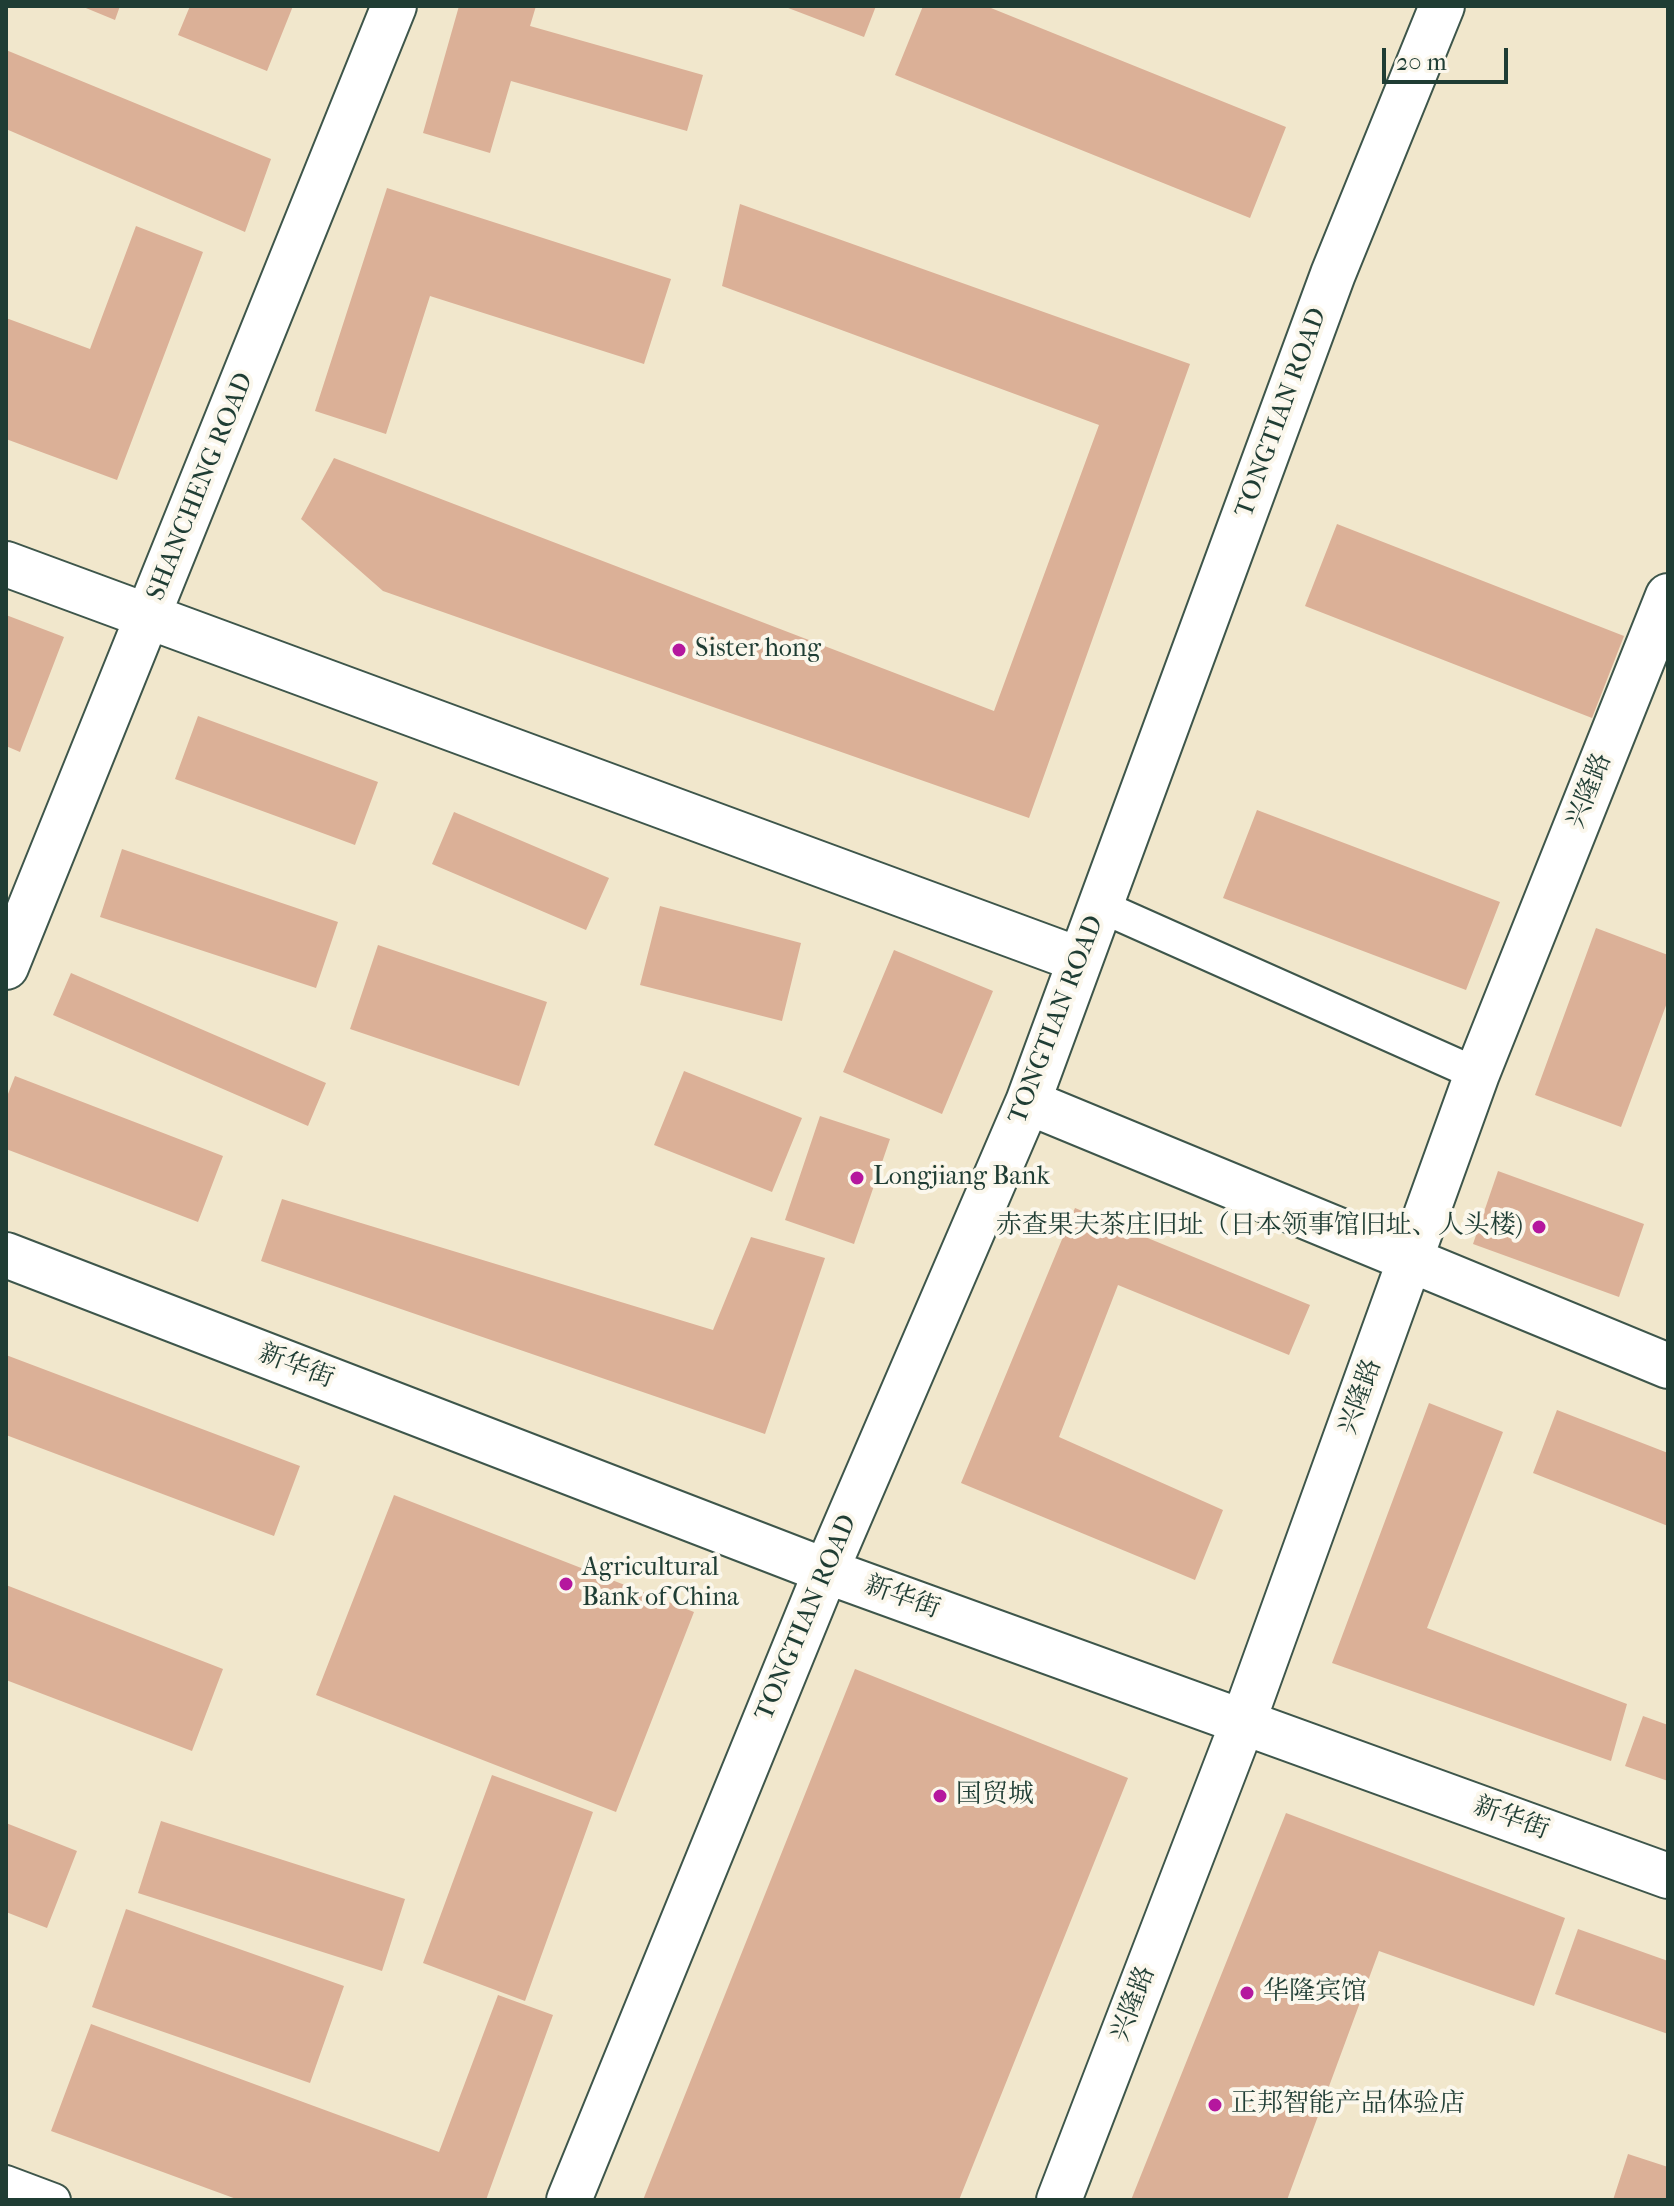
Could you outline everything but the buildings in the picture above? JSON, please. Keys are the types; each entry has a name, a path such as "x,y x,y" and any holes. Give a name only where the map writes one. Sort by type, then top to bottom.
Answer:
{"street":[{"name":"SHANCHENG ROAD","path":"6,967 394,6"},
{"name":"TONGTIAN ROAD","path":"569,2200 826,1571 1028,1102 1327,289 1442,6"},
{"path":"6,564 1080,960"},
{"name":"兴隆路","path":"1059,2200 1243,1722 1477,1074 1668,596"},
{"path":"1100,906 1477,1074"},
{"path":"1028,1102 1668,1366"},
{"name":"新华街","path":"6,1255 826,1571 1668,1876"},
{"path":"6,2182 54,2200"}],"place":[{"name":"Sister hong","path":"679,650"},
{"name":"Longjiang Bank","path":"857,1178"},
{"name":"赤查果夫茶庄旧址（日本领事馆旧址、人头楼)","path":"1539,1227"},
{"name":"Agricultural Bank of China","path":"566,1584"},
{"name":"国贸城","path":"940,1796"},
{"name":"华隆宾馆","path":"1247,1993"},
{"name":"正邦智能产品体验店","path":"1215,2105"}]}
